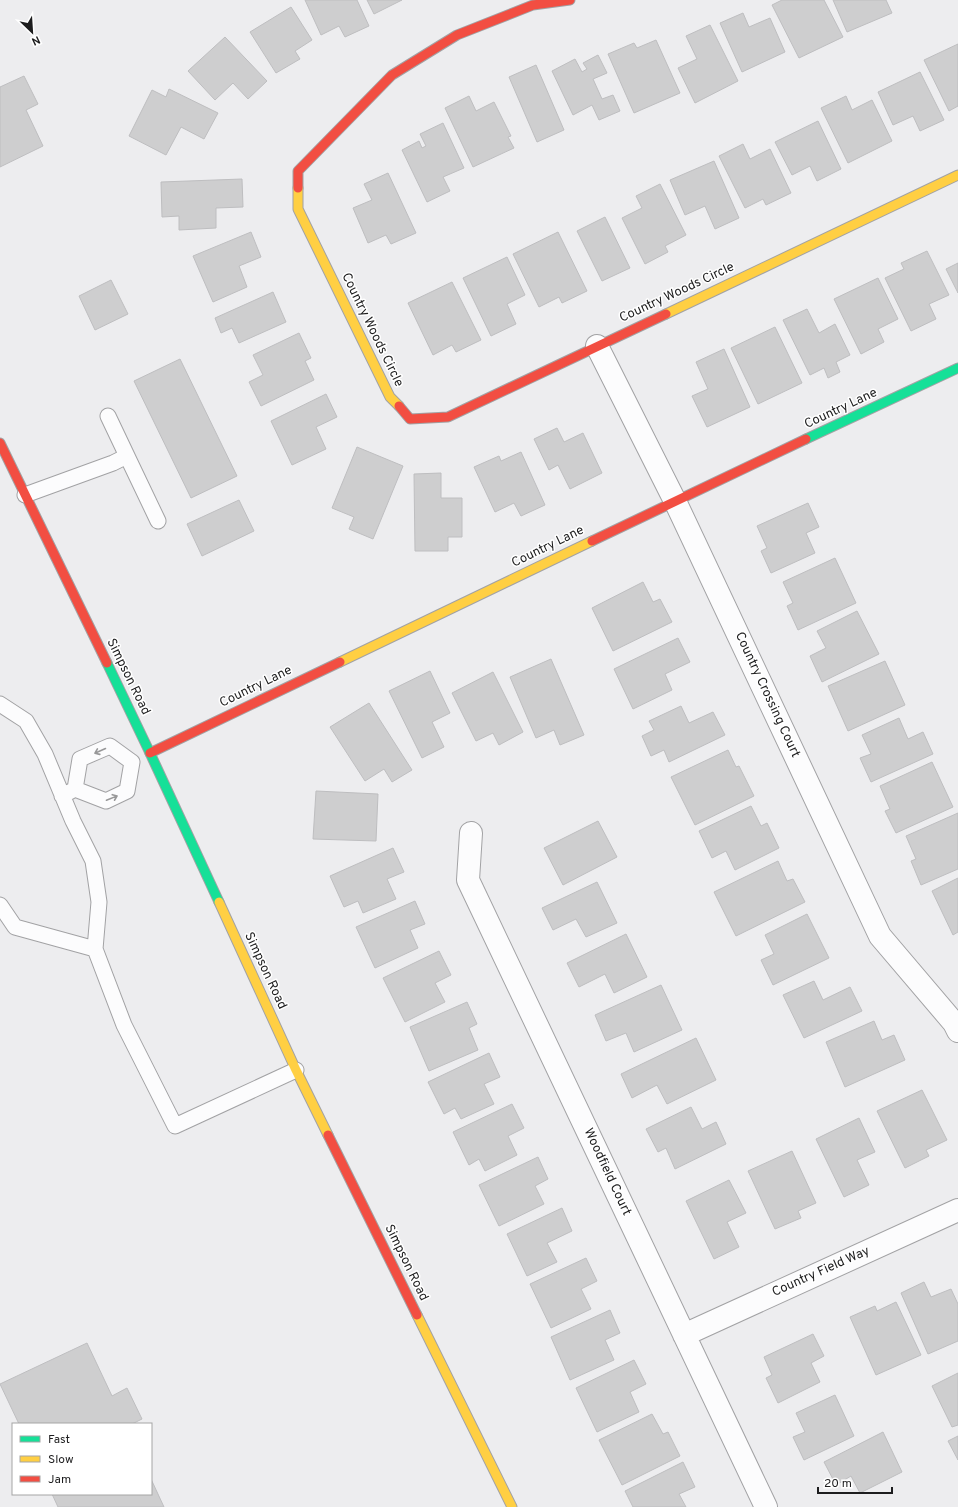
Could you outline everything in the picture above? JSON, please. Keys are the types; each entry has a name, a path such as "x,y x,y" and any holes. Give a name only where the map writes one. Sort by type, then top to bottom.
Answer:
{"street":[{"name":"Country Woods Circle","path":"570,0 533,5 457,35 392,75 298,171 298,210 390,397 410,419 448,417 958,175"},
{"name":"Country Crossing Court","path":"597,346 675,501 880,936 954,1023 958,1031"},
{"name":"Country Lane","path":"150,753 675,501 958,368"},
{"name":"Simpson Road","path":"0,443 150,753 296,1070 512,1507"},
{"name":"Woodfield Court","path":"471,833 468,880 766,1507"},
{"name":"Country Field Way","path":"684,1335 958,1210"}],"lane":[{"path":"108,416 158,521"},
{"path":"25,495 127,456"},
{"path":"0,704 26,721 45,754 62,796 93,862 99,902 95,949 124,1025 175,1126 296,1070"},
{"path":"75,789 80,759 110,746 132,762"},
{"path":"132,762 150,753"},
{"path":"62,796 75,789 106,801 127,792 132,762"},
{"path":"0,905 15,927 95,949"}],"building":[{"path":"305,0 357,0 369,26 345,37 339,26 321,35"},
{"path":"367,0 402,0 374,14"},
{"path":"782,0 824,0 843,37 799,58 772,5"},
{"path":"833,0 886,0 892,13 847,32"},
{"path":"291,7 312,40 295,51 300,59 276,73 250,32"},
{"path":"743,13 749,27 770,18 785,52 742,72 720,23"},
{"path":"710,25 738,81 695,103 678,68 697,59 686,36"},
{"path":"225,37 267,81 248,99 233,83 215,100 188,71"},
{"path":"656,40 680,93 634,113 608,54 634,43 637,48"},
{"path":"958,44 958,106 949,111 924,60"},
{"path":"598,55 607,73 593,79 602,99 613,95 620,111 599,120 592,105 573,115 552,71 575,59 582,72 587,69 583,63"},
{"path":"536,65 564,130 537,142 509,77"},
{"path":"920,72 944,120 920,131 913,116 893,125 878,92"},
{"path":"24,76 38,104 26,110 43,146 0,167 0,87"},
{"path":"169,89 218,113 204,139 181,127 166,155 129,136 152,90 166,97"},
{"path":"469,96 476,111 494,102 511,136 508,137 514,148 473,167 445,108"},
{"path":"846,96 852,110 872,100 892,141 848,163 821,108"},
{"path":"818,121 841,169 817,181 810,166 792,175 775,142"},
{"path":"443,123 464,168 443,177 450,191 427,202 402,150 419,141 422,148 426,146 420,134"},
{"path":"743,144 750,159 770,149 791,193 766,205 763,199 745,208 719,156"},
{"path":"714,161 739,218 715,229 705,206 685,215 670,180"},
{"path":"388,173 416,233 391,244 386,235 368,243 353,208 372,200 364,184"},
{"path":"242,179 243,207 216,208 216,228 179,230 179,216 162,217 161,182"},
{"path":"660,184 686,235 665,246 668,252 645,264 622,218 642,208 636,196"},
{"path":"605,217 630,268 602,281 577,231"},
{"path":"251,232 261,257 239,266 247,287 213,302 193,256"},
{"path":"558,232 587,291 562,303 559,297 539,307 513,254"},
{"path":"927,251 949,295 929,304 936,319 911,331 885,278 904,269 901,263"},
{"path":"507,257 525,295 507,304 516,324 491,336 463,278"},
{"path":"958,263 958,293 946,269"},
{"path":"878,278 898,319 878,329 884,342 861,354 834,299"},
{"path":"111,280 128,314 95,330 79,296"},
{"path":"452,282 481,340 456,352 452,345 433,355 408,303"},
{"path":"273,292 286,322 239,343 232,328 221,333 215,318"},
{"path":"807,309 819,333 835,324 850,355 836,362 840,372 828,378 824,368 810,375 783,320"},
{"path":"775,327 802,383 758,404 731,348"},
{"path":"299,333 311,358 305,361 314,380 261,406 249,382 263,375 253,355"},
{"path":"724,349 750,407 707,427 692,396 708,389 696,362"},
{"path":"180,359 237,476 191,498 134,381"},
{"path":"326,394 337,417 316,427 326,449 292,465 271,421"},
{"path":"557,428 564,442 583,433 602,473 570,489 558,465 549,470 534,439"},
{"path":"357,447 403,466 373,539 349,529 354,517 332,508"},
{"path":"521,452 545,505 521,516 514,503 495,512 474,467 499,456 501,461"},
{"path":"441,473 441,498 462,498 462,537 448,537 448,551 415,551 414,474"},
{"path":"239,500 254,531 202,556 187,524"},
{"path":"808,503 819,527 806,533 815,553 771,573 761,551 767,548 757,526"},
{"path":"835,558 856,603 798,630 787,606 793,603 783,582"},
{"path":"643,582 653,602 660,599 672,622 613,651 592,608"},
{"path":"857,611 879,654 822,682 810,656 826,648 817,631"},
{"path":"678,638 690,662 665,674 672,690 633,709 614,669"},
{"path":"551,659 584,735 560,745 554,730 536,738 510,677"},
{"path":"885,661 905,705 848,731 828,686"},
{"path":"430,671 450,713 432,722 444,747 422,758 389,691"},
{"path":"493,672 523,732 499,745 493,733 476,741 452,693"},
{"path":"369,703 412,770 392,782 384,769 365,781 330,727"},
{"path":"681,706 689,723 713,712 725,735 669,762 664,750 651,756 642,736 654,730 649,721"},
{"path":"899,718 908,739 923,732 933,754 871,782 860,758 871,754 862,735"},
{"path":"728,750 736,767 739,766 754,796 695,825 671,777"},
{"path":"932,762 953,807 896,833 885,811 890,809 880,786"},
{"path":"316,791 378,794 376,841 313,839"},
{"path":"751,806 761,826 767,823 779,848 735,870 726,851 712,858 699,831"},
{"path":"958,813 958,869 921,885 911,861 916,859 906,836"},
{"path":"598,821 617,857 563,885 544,848"},
{"path":"393,848 404,872 387,879 396,899 363,913 358,901 344,907 330,876"},
{"path":"778,861 787,881 793,879 805,902 736,936 714,892"},
{"path":"958,878 958,932 953,935 932,891"},
{"path":"597,882 617,923 586,937 576,919 553,930 542,908"},
{"path":"415,901 425,924 410,930 418,948 375,968 356,927"},
{"path":"807,914 829,958 773,985 761,960 774,954 765,935"},
{"path":"626,934 647,977 614,993 605,974 579,987 567,963"},
{"path":"439,951 451,975 435,983 445,1002 405,1022 383,978"},
{"path":"814,981 823,1000 850,987 862,1011 804,1038 783,995"},
{"path":"661,985 682,1030 634,1052 626,1033 606,1041 595,1015"},
{"path":"467,1002 477,1024 469,1028 478,1050 429,1071 410,1027"},
{"path":"874,1021 882,1040 894,1035 905,1060 845,1087 826,1042"},
{"path":"696,1038 716,1080 667,1104 657,1085 632,1098 621,1074"},
{"path":"489,1053 500,1077 484,1084 494,1104 461,1119 455,1108 444,1114 428,1082"},
{"path":"922,1090 947,1140 926,1150 929,1156 905,1168 877,1111"},
{"path":"512,1104 524,1128 508,1136 517,1155 485,1171 479,1159 469,1165 453,1132"},
{"path":"691,1107 702,1129 716,1122 726,1144 675,1169 666,1148 658,1152 646,1129"},
{"path":"859,1118 875,1152 857,1160 869,1185 844,1197 816,1139"},
{"path":"792,1151 816,1203 798,1211 801,1218 775,1229 748,1171"},
{"path":"538,1157 548,1179 535,1186 544,1204 499,1226 479,1185"},
{"path":"729,1180 746,1213 727,1222 739,1247 714,1259 686,1201"},
{"path":"562,1208 572,1231 547,1243 557,1262 527,1276 507,1234"},
{"path":"586,1258 597,1281 581,1289 591,1309 551,1328 530,1284"},
{"path":"924,1282 931,1297 951,1289 958,1304 958,1341 928,1354 901,1293"},
{"path":"896,1302 921,1355 876,1375 850,1317 875,1306 877,1311"},
{"path":"610,1310 620,1333 605,1340 614,1360 570,1380 551,1337"},
{"path":"813,1334 824,1356 811,1363 820,1382 778,1403 766,1378 772,1375 764,1357"},
{"path":"87,1343 112,1396 127,1388 142,1419 134,1423 19,1423 0,1384"},
{"path":"634,1360 646,1384 630,1392 639,1412 597,1432 576,1388"},
{"path":"958,1373 958,1425 952,1427 932,1386"},
{"path":"835,1395 854,1436 804,1460 793,1437 805,1432 796,1413"},
{"path":"652,1414 663,1434 668,1432 680,1456 622,1485 599,1440"},
{"path":"883,1432 902,1472 860,1493 851,1476 836,1485 824,1462"},
{"path":"958,1436 958,1460 948,1441"},
{"path":"683,1462 695,1487 679,1494 686,1507 633,1507 625,1491"},
{"path":"152,1481 164,1507 58,1507 52,1495 152,1495"}],"traffic: fast":[{"path":"806,439 958,368"},
{"path":"107,663 219,902"}],"traffic: slow":[{"path":"666,314 958,175"},
{"path":"298,188 298,209 390,397 399,406"},
{"path":"340,662 592,541"},
{"path":"219,902 296,1070 328,1135"},
{"path":"417,1315 512,1507"}],"traffic: jam":[{"path":"298,188 298,171 392,75 457,35 533,5 570,0"},
{"path":"399,406 410,419 448,417 666,314"},
{"path":"592,541 806,439"},
{"path":"0,443 107,663"},
{"path":"150,753 340,662"},
{"path":"328,1135 417,1315"}]}
